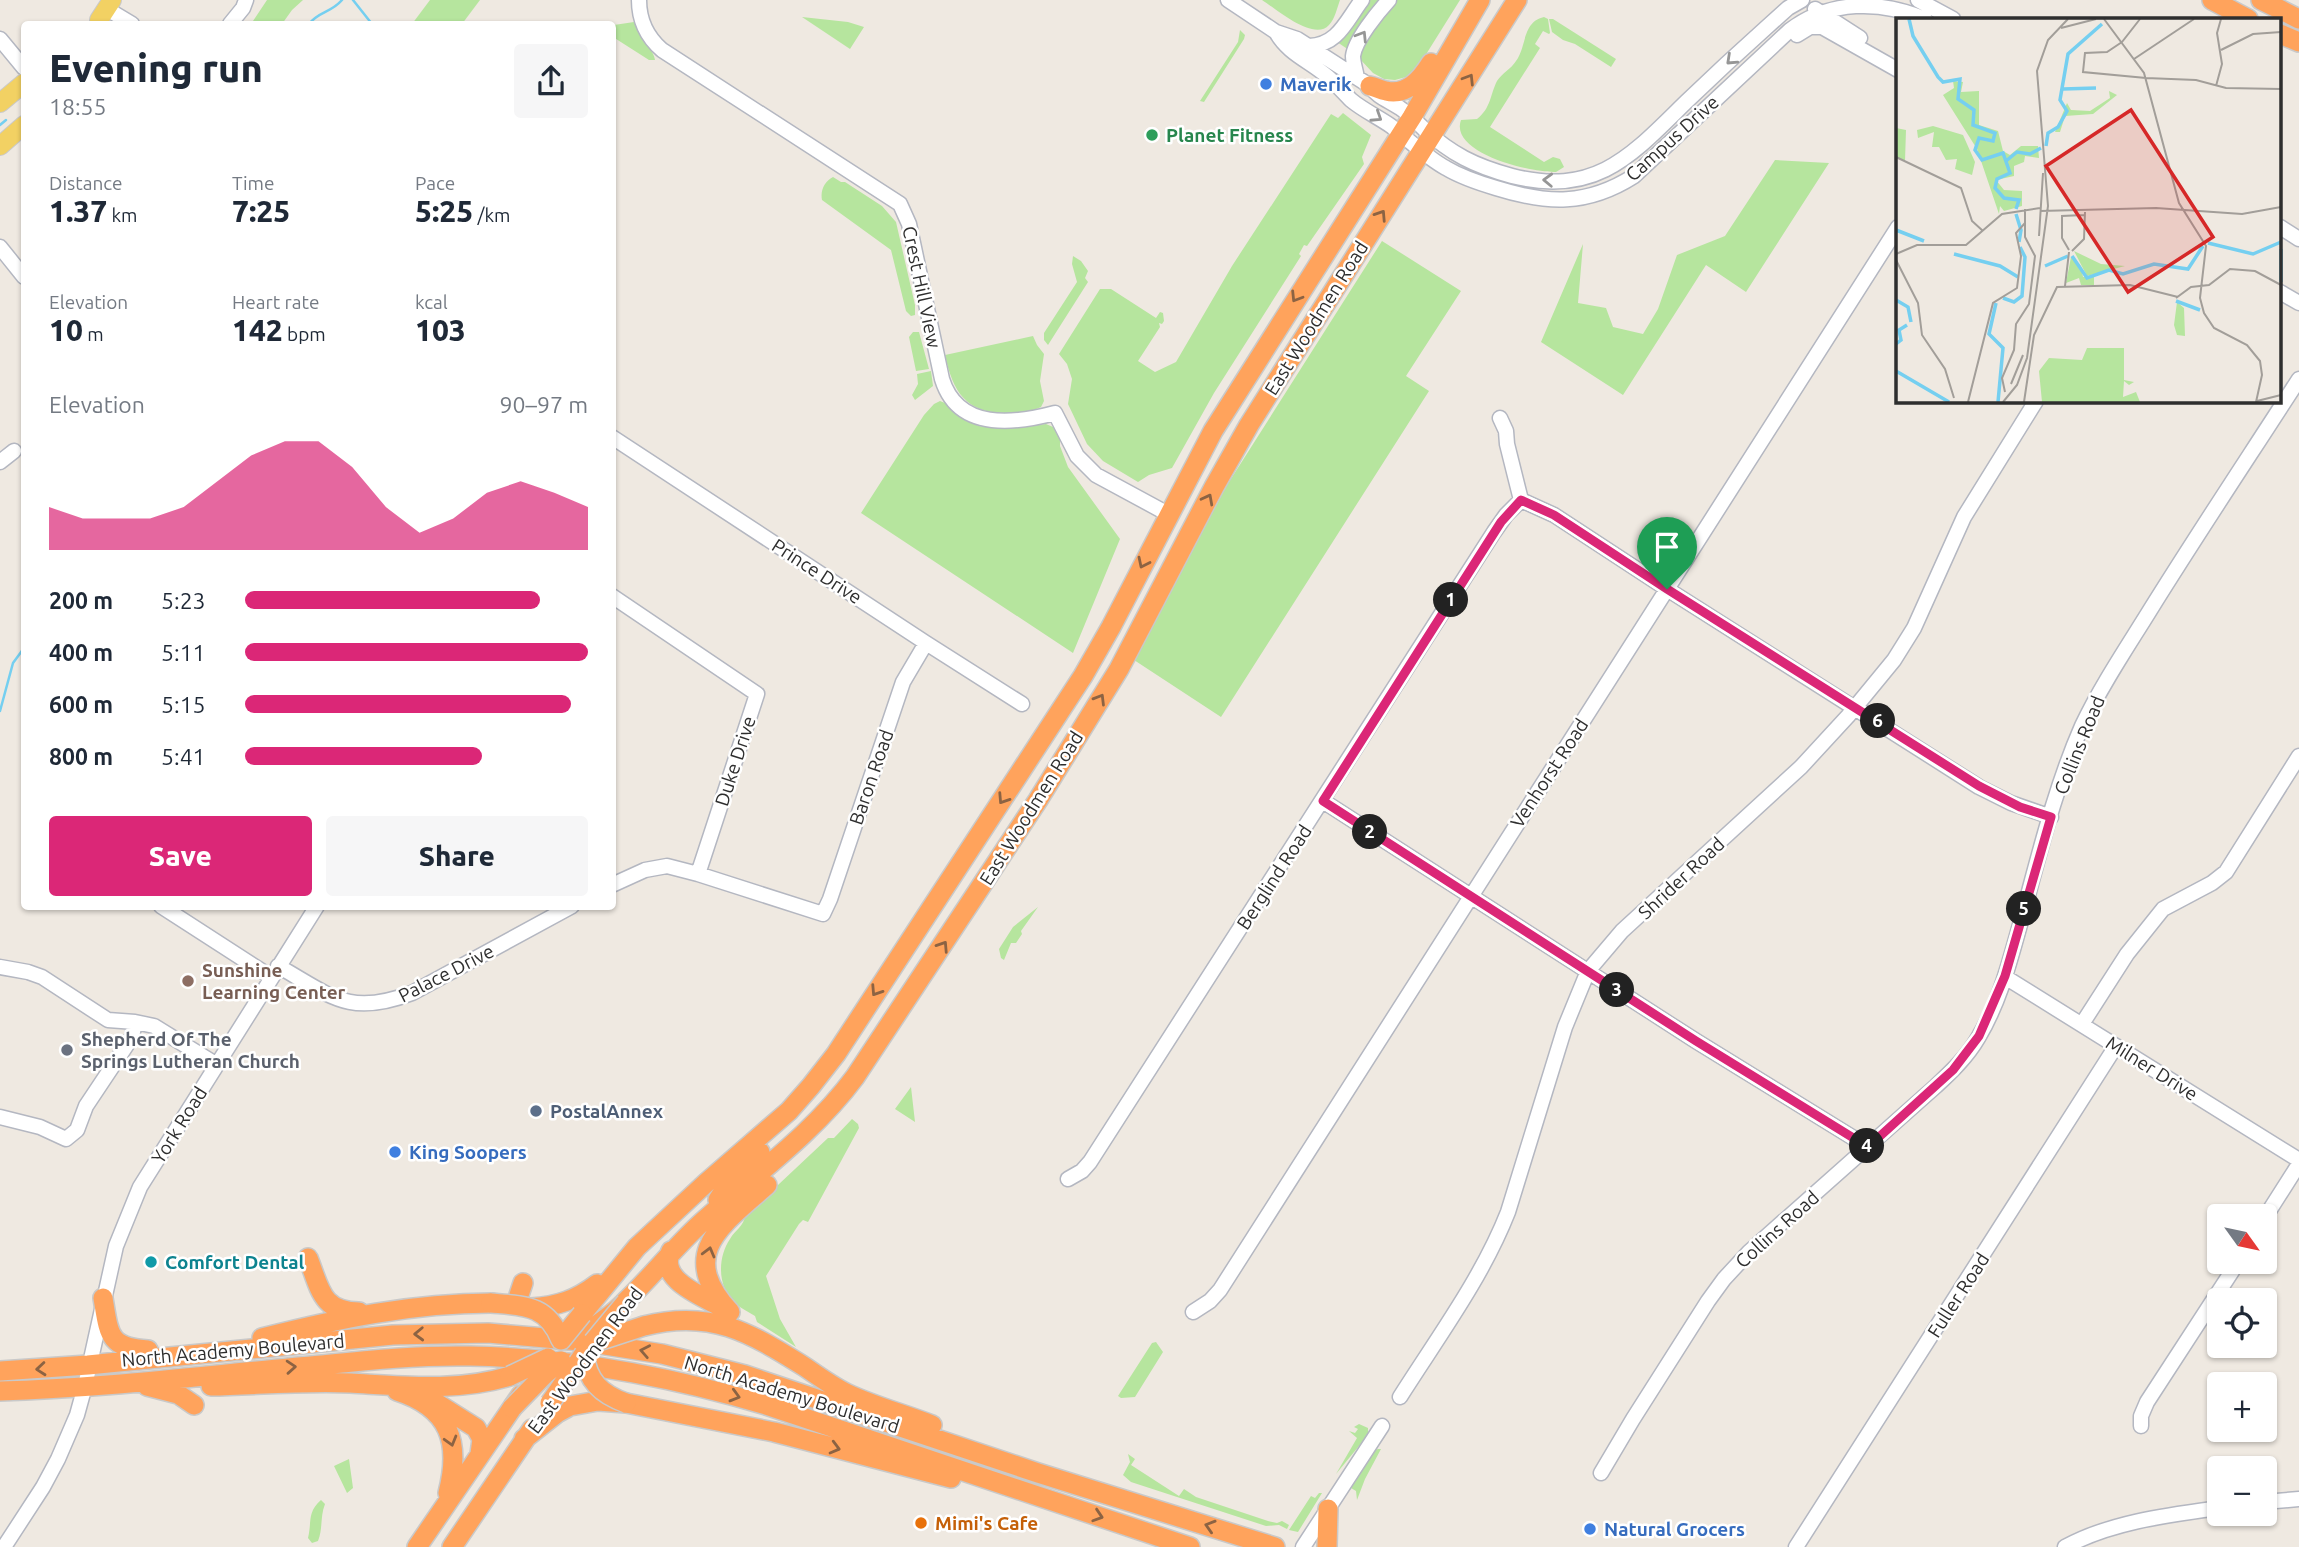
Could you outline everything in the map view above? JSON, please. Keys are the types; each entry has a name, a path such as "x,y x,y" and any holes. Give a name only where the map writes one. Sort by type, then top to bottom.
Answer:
{"highway":[{"path":"1364,82 1395,92 1413,85 1425,72 1470,0"},
{"name":"East Woodmen Road","path":"418,1547 525,1389 558,1352 585,1310 625,1260 658,1226 789,1111 824,1070 1073,691 1102,643 1213,430 1412,117 1480,0"},
{"name":"East Woodmen Road","path":"452,1547 586,1345 671,1251 822,1116 864,1064 1038,800 1119,669 1250,425 1517,0"},
{"path":"2213,0 2246,18"},
{"path":"2261,0 2299,19"},
{"path":"2282,35 2299,42"},
{"path":"1140,626 1143,603 1172,535 1173,523 1168,514"},
{"path":"824,1070 839,1076 864,1064"},
{"path":"702,1223 727,1186 749,1162 787,1129 828,1087 830,1082 824,1070"},
{"path":"730,1312 708,1281 706,1266 709,1247 723,1225 779,1173 822,1116"},
{"path":"671,1251 667,1258 667,1267 673,1278 730,1312 803,1366"},
{"path":"308,1258 324,1296 334,1308 347,1312 371,1313"},
{"path":"103,1298 108,1328 121,1346 130,1349 201,1353 371,1313 528,1298 558,1305 582,1295 625,1260"},
{"path":"528,1298 546,1315 558,1352 551,1397"},
{"path":"585,1310 587,1373 597,1388 626,1403"},
{"path":"496,1334 508,1315"},
{"path":"134,1384 205,1386 325,1382 455,1387 510,1376 558,1352 644,1326 663,1321 692,1319 723,1324 739,1330 846,1392 982,1443 1038,1473"},
{"name":"North Academy Boulevard","path":"6,1381 88,1365 393,1335 496,1334 551,1337 604,1344 719,1367 1038,1473 1275,1547"},
{"path":"512,1408 546,1373 558,1352"},
{"name":"North Academy Boulevard","path":"6,1381 85,1386 134,1384 436,1356 538,1359 590,1364 695,1385 766,1405 1190,1547"},
{"path":"134,1384 178,1394 194,1405"},
{"path":"383,1386 437,1402 476,1428 482,1439 480,1454"},
{"path":"408,1394 433,1410 444,1423 452,1441 455,1462 444,1506"},
{"path":"524,1439 570,1406 598,1401 626,1403 774,1432 1066,1506"},
{"path":"1326,1547 1328,1509"}],"main road":[{"path":"0,103 21,86"},
{"path":"0,146 21,128"}],"street":[{"path":"232,21 246,0"},
{"name":"Crest Hill View","path":"639,0 644,26 659,48 900,204 909,224 942,379 947,393 956,403 974,415 997,421 1025,420 1055,413 1070,443 1086,466 1110,483 1168,514"},
{"name":"Campus Drive","path":"1228,0 1276,32 1290,50 1326,75 1352,101 1401,134 1494,171 1521,178 1568,181 1595,175 1630,156 1783,12 1802,0"},
{"path":"1309,46 1322,45 1335,38 1362,0"},
{"path":"1364,82 1353,61 1355,47 1389,0"},
{"path":"1918,0 1951,18"},
{"name":"Campus Drive","path":"1276,32 1292,36 1309,46 1412,117 1427,144 1451,171 1517,195 1548,200 1579,198 1610,189 1634,176 1790,30 1821,12 1847,4 1874,3 1898,8 1923,18"},
{"path":"1783,12 1793,14 1811,8 1821,12 1896,66"},
{"path":"101,15 122,21"},
{"path":"1729,86 1748,78 1801,31 1813,27 1831,31 1896,66"},
{"path":"0,39 21,64"},
{"path":"2282,228 2299,239"},
{"name":"Venhorst Road","path":"1193,1312 1210,1301 1220,1290 1896,230"},
{"path":"0,247 21,273"},
{"path":"2282,293 2299,303"},
{"name":"Collins Road","path":"1601,1473 1724,1279 1749,1252 1936,1086 1968,1053 1987,1020 2005,976 2072,751 2099,694 2170,578 2299,379"},
{"name":"Shrider Road","path":"1400,1397 1476,1277 1500,1233 1565,1027 1588,971 1622,931 1787,781 1856,707 1905,645 1964,517 2035,402"},
{"path":"1500,418 1506,431 1521,500 1554,515 1988,792 2020,807 2051,817"},
{"name":"Prince Drive","path":"616,442 1022,704"},
{"path":"0,462 14,451"},
{"name":"Berglind Road","path":"1068,1179 1082,1171 1090,1162 1501,522 1521,500"},
{"name":"Duke Drive","path":"616,599 757,694 698,874"},
{"name":"Baron Road","path":"698,874 823,914 903,682 926,643"},
{"path":"2082,1024 2127,954 2163,909 2226,873 2299,756"},
{"path":"1323,801 1470,897 1868,1147"},
{"path":"616,883 656,867 676,868 698,874"},
{"name":"Palace Drive","path":"168,910 275,972 333,997 361,1005 392,1001 412,993 565,910"},
{"name":"York Road","path":"4,1547 58,1460 77,1415 116,1246 140,1187 314,910"},
{"path":"0,967 43,977 108,1020 154,1026 217,1065"},
{"name":"Milner Drive","path":"2005,976 2299,1162"},
{"path":"0,1117 40,1127 66,1139 77,1130 86,1107 132,1037 135,1022"},
{"name":"Fuller Road","path":"1793,1542 2116,1046"},
{"path":"2273,1204 2299,1162"},
{"path":"2141,1426 2141,1416 2147,1402 2230,1274"},
{"path":"1303,1547 1382,1426"},
{"path":"2277,1501 2299,1499"},
{"path":"2065,1547 2089,1535 2142,1521 2207,1510"}],"green space":[{"path":"267,0 303,0 284,21 253,21"},
{"path":"430,0 480,0 464,21 414,21"},
{"path":"1262,0 1340,0 1329,25 1314,30 1295,22"},
{"path":"1368,0 1382,0 1349,50 1337,42"},
{"path":"1397,0 1460,0 1420,64 1406,77 1384,79 1373,73 1359,58 1369,35"},
{"path":"802,17 848,22 864,27 850,49"},
{"path":"1544,17 1548,19 1550,33 1543,31 1535,44 1540,48 1490,127 1544,162 1553,157 1560,159 1564,167 1556,172 1529,169 1495,159 1467,142 1461,132 1461,120 1477,119 1485,110 1497,81 1519,55 1528,29"},
{"path":"1549,19 1616,59 1611,67 1552,32"},
{"path":"634,22 655,60 649,60 616,39 616,25"},
{"path":"1240,30 1245,35 1244,39 1204,102 1200,101 1238,42"},
{"path":"1343,113 1371,135 1362,157 1364,164 1307,246 1304,245 1299,254 1301,256 1214,393 1172,468 1149,475 1138,482 1103,461 1087,444 1068,404 1072,379 1067,364 1059,354 1100,289 1111,289 1156,318 1160,312 1163,313 1164,321 1159,323 1160,327 1138,361 1155,372 1176,362 1232,266 1331,114 1338,118"},
{"path":"1775,160 1829,163 1746,292 1706,265 1623,395 1541,342 1583,244 1578,303 1606,308 1613,327 1643,334 1658,309 1677,255 1725,236"},
{"path":"833,177 882,206 896,222 915,315 911,316 906,311 891,250 822,200 824,186"},
{"path":"1382,241 1461,291 1406,376 1429,391 1221,717 1134,660 1227,485"},
{"path":"1073,256 1081,261 1088,271 1085,278 1088,282 1048,345 1044,340 1044,333 1077,282 1072,264"},
{"path":"913,332 919,332 929,369 916,371 909,337"},
{"path":"1033,336 1044,354 1040,381 1044,401 1041,407 1008,413 982,410 972,405 957,390 945,355"},
{"path":"931,371 933,386 915,400 912,395 918,384 917,374"},
{"path":"940,401 963,419 979,426 1006,429 1046,424 1053,427 1060,439 1068,467 1120,539 1073,653 861,513 924,415"},
{"path":"1038,907 1016,943 1011,943 1004,960 1001,958 999,949 1013,927"},
{"path":"911,1087 915,1122 895,1109"},
{"path":"852,1119 859,1128 808,1222 803,1220 799,1224 766,1276 780,1319 796,1347 757,1322 755,1316 730,1298 721,1273 723,1255 745,1216"},
{"path":"1156,1342 1163,1352 1135,1397 1121,1398 1118,1396 1152,1343"},
{"path":"1359,1424 1368,1428 1368,1435 1336,1474 1357,1438 1349,1431 1355,1433 1358,1429 1354,1427"},
{"path":"1381,1449 1357,1500 1356,1491 1351,1488 1375,1450"},
{"path":"1128,1454 1135,1459 1131,1465 1179,1496 1184,1489 1196,1497 1268,1521 1282,1521 1289,1525 1287,1529 1279,1525 1266,1526 1131,1482 1123,1475 1130,1462"},
{"path":"349,1459 353,1488 347,1493 334,1466"},
{"path":"1322,1493 1298,1532 1289,1530 1311,1496 1315,1498"},
{"path":"321,1500 325,1504 321,1532 318,1541 312,1543 308,1538 311,1518"}],"waterway":[{"path":"312,21 342,0"},
{"path":"353,0 370,21"},
{"path":"0,125 6,120"},
{"path":"0,711 13,663 21,652"}],"place":[{"name":"Maverik","path":"1266,84"},
{"name":"Planet Fitness","path":"1152,135"},
{"name":"Sunshine Learning Center","path":"188,981"},
{"name":"Shepherd Of The Springs Lutheran Church","path":"67,1050"},
{"name":"PostalAnnex","path":"536,1111"},
{"name":"King Soopers","path":"395,1152"},
{"name":"Comfort Dental","path":"151,1262"},
{"name":"Mimi's Cafe","path":"921,1523"},
{"name":"Natural Grocers","path":"1590,1529"}],"route":[{"path":"1521,500 1554,515 1667,589 1979,786 2020,807 2051,817 2005,976 1979,1036 1953,1070 1868,1147 1696,1041 1323,801 1501,522 1521,500"}]}
